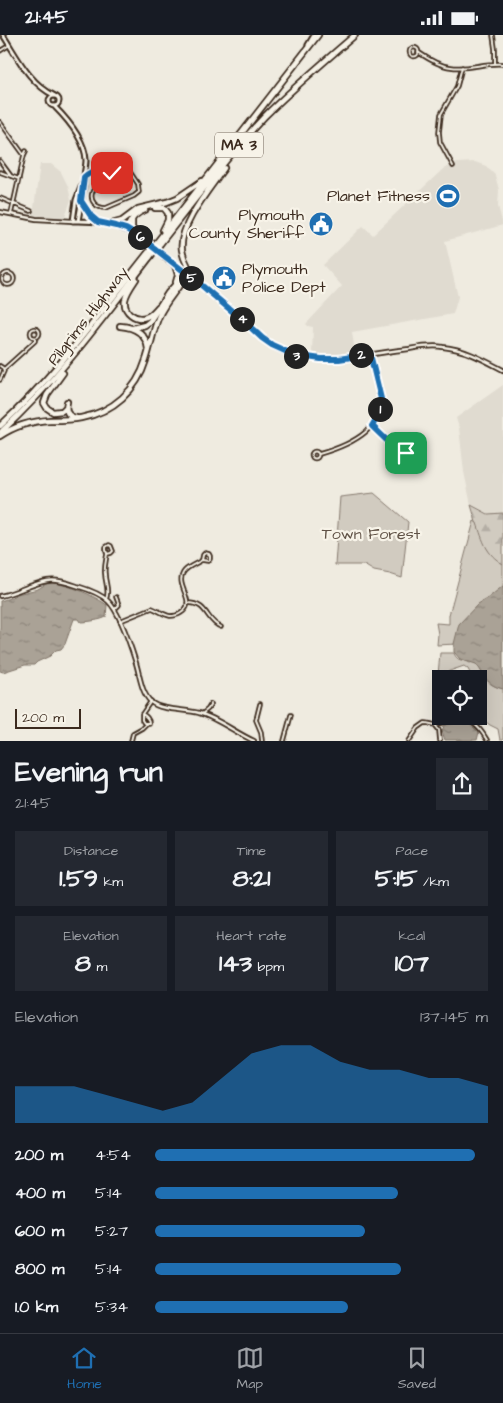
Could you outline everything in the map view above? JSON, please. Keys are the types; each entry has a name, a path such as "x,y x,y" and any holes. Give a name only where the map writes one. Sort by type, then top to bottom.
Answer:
{"highway":[{"name":"Pilgrims Highway","path":"0,426 57,367 148,256 316,35"},
{"name":"Pilgrims Highway","path":"158,243 244,140 281,101 354,36"},
{"path":"200,284 184,260 182,248 183,233 193,214 244,140"},
{"path":"111,224 126,219 138,209 179,197 208,175"},
{"path":"126,229 140,211 161,207 169,214 158,243"},
{"path":"134,217 132,227 139,237"},
{"path":"126,219 124,225 126,229"},
{"name":"Pilgrims Highway","path":"0,434 41,393 85,341 144,265 148,256"},
{"path":"144,265 126,295 125,306 132,316 140,318 150,315 159,307 186,274"},
{"path":"0,434 32,422 82,418 107,409 123,397 138,380 148,355 159,317 176,286 178,275 175,265"},
{"path":"176,286 186,282 200,284"},
{"path":"120,326 133,328 145,325 153,318 159,307"},
{"path":"133,328 145,338 148,345 148,355"},
{"path":"82,418 70,416 66,405 62,411 51,411 45,406 45,398 85,341"}],"main road":[{"path":"3,35 29,75 44,91 50,104 56,105 84,150 86,163 83,182 76,200 76,221"},
{"path":"44,91 58,99 56,105"},
{"path":"49,100 55,96"},
{"path":"76,221 84,187 83,182"},
{"path":"81,201 90,215 98,222"},
{"path":"76,221 111,224 126,229 186,274"}],"street":[{"path":"493,35 496,49 495,63"},
{"path":"0,51 9,45"},
{"path":"418,52 444,66 453,68 495,63 503,64"},
{"path":"453,167 440,142 439,132 441,115 457,86 462,67"},
{"path":"0,122 24,155"},
{"path":"11,214 26,151"},
{"path":"0,161 11,176"},
{"path":"84,177 94,171 103,169 119,175"},
{"path":"0,172 19,179"},
{"path":"130,172 138,184 138,192 106,208 101,208 93,201 92,191 97,185 111,179 116,180 119,175 130,172"},
{"path":"111,179 112,173"},
{"path":"0,197 31,211"},
{"path":"0,211 39,219 76,221"},
{"path":"8,273 13,275 14,278 10,284 1,280 8,273"},
{"path":"186,274 262,338 285,352 302,357 339,359 419,347 445,347 470,353 503,370"},
{"path":"0,380 4,369 35,341 35,338"},
{"path":"319,454 335,449 364,432 372,426 378,416 382,403 370,354"},
{"path":"0,366 4,369"},
{"path":"372,426 402,455"},
{"path":"106,599 108,593 104,571 107,554"},
{"path":"120,621 152,608 171,616 179,615 184,611 188,603 181,583 181,577 187,569 202,560"},
{"path":"0,597 43,582 56,581 84,589 106,599 120,621 135,659 143,690 151,701 160,706 202,714 254,741"},
{"path":"114,609 119,605 116,597"},
{"path":"188,603 196,604 205,610 214,623 221,627"},
{"path":"146,723 142,720 142,714 151,701"},
{"path":"260,704 256,719 262,741"},
{"path":"202,714 211,705"},
{"path":"131,741 133,733 145,726 146,723 149,723 149,720 142,714"},
{"path":"284,741 292,715"},
{"path":"409,741 423,724 432,724"},
{"path":"435,725 439,730 440,741"},
{"path":"475,725 487,740"}],"shaded area":[{"path":"475,162 486,166 495,175 499,190 498,206 503,225 445,241 458,297 453,314 352,332 355,352 332,355 312,353 313,327 306,324 342,286 323,265 363,226 373,235 443,169 457,163"},
{"path":"40,164 51,164 61,172 68,186 71,200 64,219 33,215"},
{"path":"503,385 503,513 488,514 471,505 456,418"}],"green space":[{"name":"Town Forest","path":"374,493 408,522 402,578 374,571 364,565 335,565 340,497"},
{"path":"471,505 488,514 503,513 503,564 490,555 484,544"},
{"path":"474,521 477,523 483,541 489,551 503,564 503,589 456,644 437,645 436,623 449,624 449,615"},
{"path":"440,653 454,653 459,659 470,663 473,662 481,670 468,670 464,666 452,670 438,670"},
{"path":"487,680 495,686 503,688 503,740 500,740 498,729 487,723"}],"water":[{"path":"53,583 74,588 101,601 107,605 106,617 83,622 79,619 74,619 65,644 61,649 56,650 50,656 34,665 25,665 3,672 0,671 0,601"},
{"path":"503,586 503,689 489,682 487,670 480,670 476,664 460,659 454,652 459,624 478,604"},
{"path":"471,725 479,732 477,740 445,740 442,731 444,726"}],"place":[{"name":"Planet Fitness","path":"448,196"},
{"name":"Plymouth County Sheriff","path":"321,224"},
{"name":"Plymouth Police Dept","path":"224,278"}],"route":[{"path":"112,173 103,169 94,171 84,177 81,201 89,214 98,222 126,229 144,240 200,284 269,343 294,355 318,359 339,359 370,354 382,403 376,421 372,426 402,455 406,453"}]}
